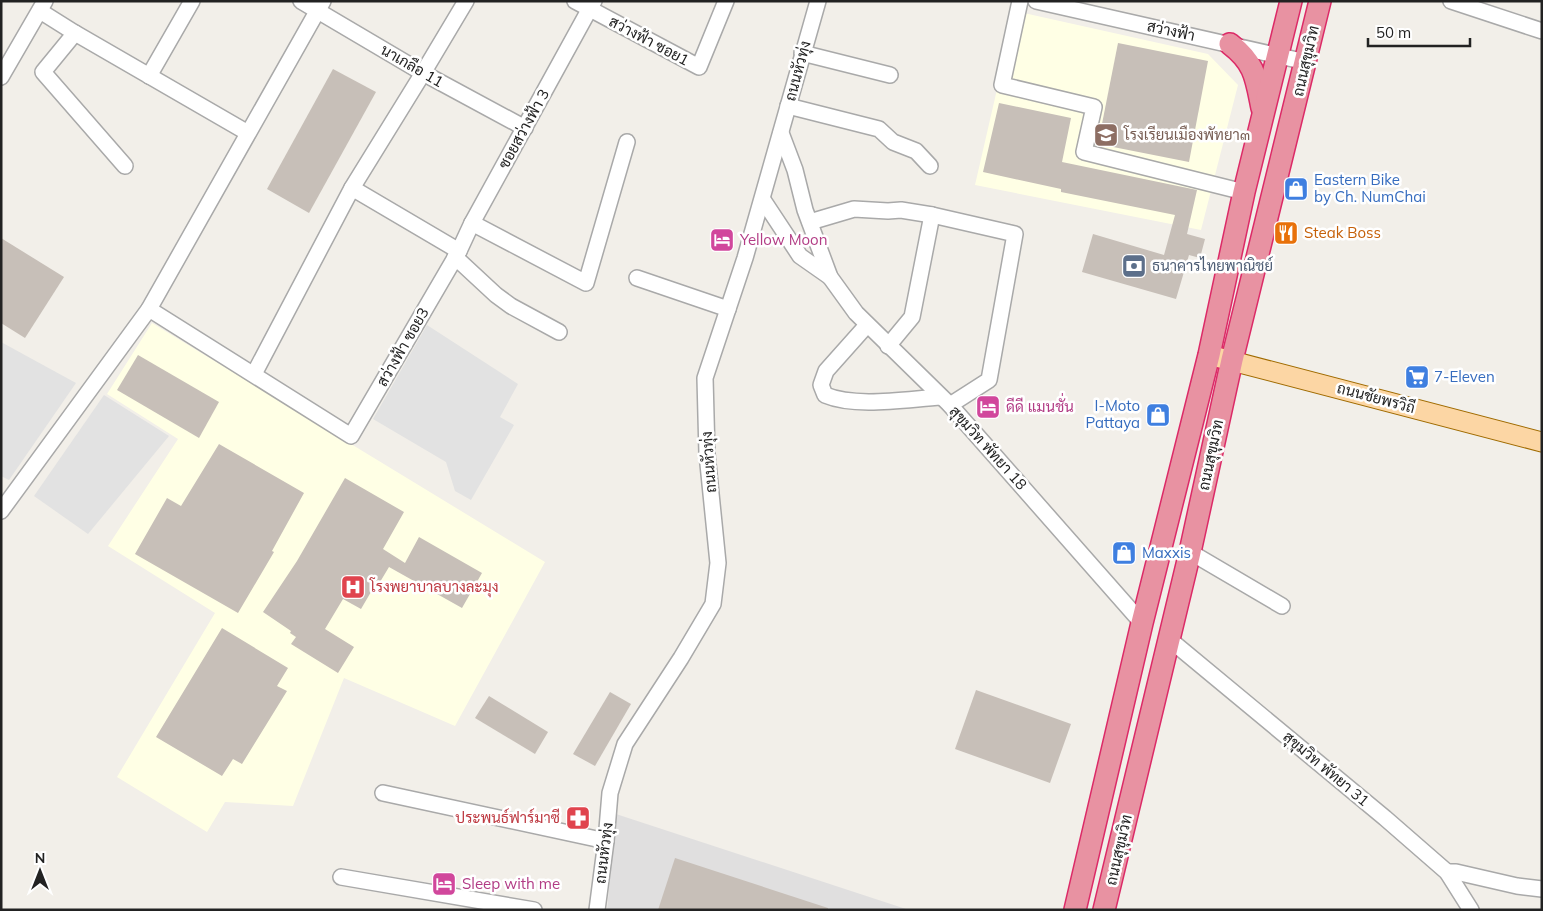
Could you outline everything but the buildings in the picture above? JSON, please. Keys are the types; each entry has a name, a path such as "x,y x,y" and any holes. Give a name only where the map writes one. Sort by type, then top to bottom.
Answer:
{"highway":[{"name":"ถนนสุขุมวิท","path":"1075,910 1142,623 1209,355 1244,192 1291,1"},
{"name":"ถนนสุขุมวิท","path":"1104,910 1190,552 1232,360 1320,1"},
{"path":"1230,44 1242,53 1252,66 1263,113"}],"main road":[{"name":"ถนนชัยพรวิถี","path":"1209,355 1542,442"}],"street":[{"path":"149,76 192,1"},
{"name":"นาเกลือ 11","path":"302,1 320,6 423,74 525,128"},
{"path":"150,309 254,374 352,188 466,1"},
{"path":"575,1 592,5"},
{"name":"สว่างฟ้า ซอย1","path":"592,5 699,67 726,1"},
{"name":"ถนนหัวทุ่ง","path":"597,910 610,793 624,744 713,604 718,563 707,454 705,378 763,200 802,53 818,1"},
{"path":"1020,1 1002,85 1094,107 1084,152 1244,192"},
{"name":"สว่างฟ้า","path":"1036,1 1306,62"},
{"path":"1451,1 1542,32"},
{"name":"ซอยสว่างฟ้า 3","path":"457,254 472,223 592,5"},
{"path":"1,77 42,6 74,33 248,133"},
{"path":"1,511 150,309 320,6"},
{"path":"74,33 43,72 125,166"},
{"path":"802,53 890,75"},
{"path":"788,106 879,129 893,142 916,151 930,166"},
{"name":"สุขุมวิท พัทยา 18","path":"781,133 830,277 856,313 945,401 1142,623"},
{"path":"472,223 586,283 627,142"},
{"path":"352,188 457,254 496,295 511,306 558,332"},
{"name":"สุขุมวิท พัทยา 18","path":"763,200 800,256 830,277"},
{"path":"810,222 854,210 901,210 1015,234 989,380 945,401 856,402 836,400 825,395 821,385 826,371 867,325"},
{"path":"888,346 912,317 932,215"},
{"name":"สว่างฟ้า ซอย3","path":"254,374 351,436 457,254"},
{"path":"637,278 728,309"},
{"path":"1190,552 1282,606"},
{"name":"สุขุมวิท พัทยา 31","path":"1169,639 1385,818 1447,872 1471,910"},
{"path":"383,793 606,842"},
{"path":"1447,872 1456,872 1517,886 1541,888"},
{"path":"341,877 534,910"}],"shaded area":[{"name":"โรงเรียนเมืองพัทยา๓","path":"1015,11 1208,54 1238,85 1201,230 975,185"},
{"name":"โรงพยาบาลบางละมุง","path":"152,323 545,562 455,726 344,678 293,806 225,802 207,832 117,777 215,613 108,546 178,439 107,394"},
{"path":"427,325 518,384 500,417 514,425 471,500 455,491 446,462 373,419"},
{"path":"1,342 76,383 9,480 1,476"},
{"path":"104,395 169,436 88,534 34,496"},
{"path":"616,814 909,910 607,910"}],"place":[{"name":"โรงเรียนเมืองพัทยา๓","path":"1106,135"},
{"name":"Eastern Bike by Ch. NumChai","path":"1296,189"},
{"name":"Steak Boss","path":"1286,233"},
{"name":"Yellow Moon","path":"722,240"},
{"name":"ธนาคารไทยพาณิชย์","path":"1134,266"},
{"name":"7-Eleven","path":"1417,377"},
{"name":"ดีดี แมนชั่น","path":"988,407"},
{"name":"I-Moto Pattaya","path":"1158,415"},
{"name":"Maxxis","path":"1124,553"},
{"name":"โรงพยาบาลบางละมุง","path":"353,587"},
{"name":"ประพนธ์ฟาร์มาซี","path":"578,818"},
{"name":"Sleep with me","path":"444,884"}]}
